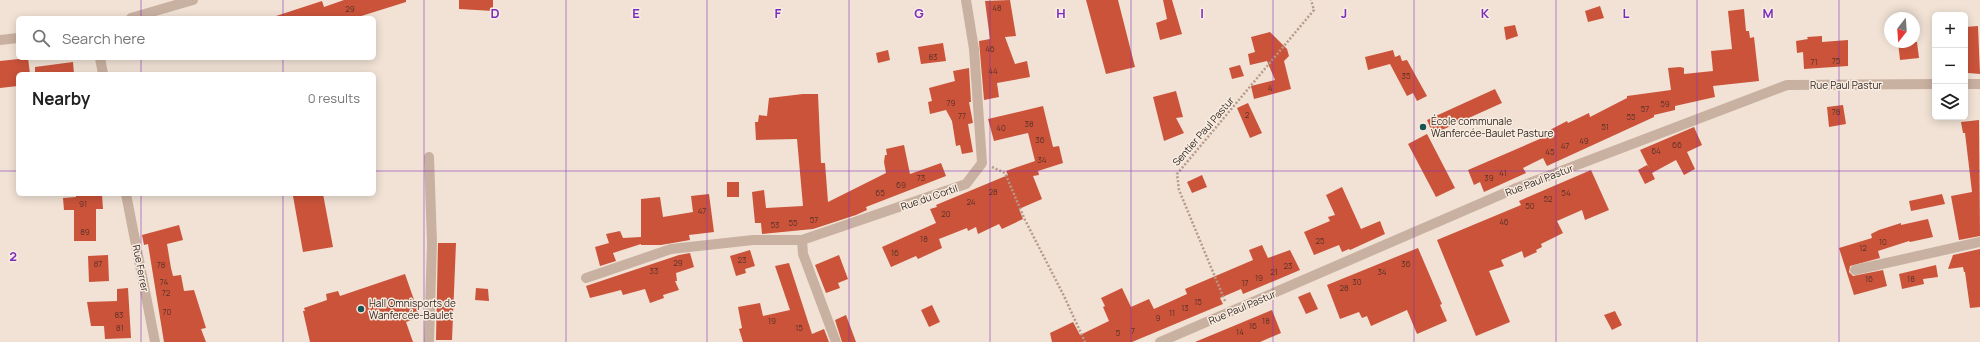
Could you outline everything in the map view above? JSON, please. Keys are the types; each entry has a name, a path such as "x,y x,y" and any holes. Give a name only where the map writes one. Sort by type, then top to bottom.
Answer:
{"street":[{"path":"135,16 169,3 193,0"},
{"path":"966,0 974,49 982,161"},
{"path":"0,40 16,38"},
{"path":"100,60 103,72"},
{"name":"Rue Paul Pastur","path":"1160,342 1514,189 1787,85 1932,84"},
{"path":"1968,84 1980,84"},
{"path":"429,157 432,243 429,342"},
{"name":"Rue du Cortil","path":"586,278 671,249 753,240 802,240 966,184 982,161"},
{"name":"Rue Ferrer","path":"126,196 155,342"},
{"path":"802,240 803,254 836,342"},
{"path":"1855,270 1980,242"}],"path":[{"name":"Sentier Paul Pastur","path":"1230,313 1179,190 1177,174 1314,10 1311,0"},
{"path":"982,161 1004,174 1085,342"}],"building":[{"path":"344,0 406,0 406,2 361,16 276,16 322,1 324,7"},
{"path":"459,0 493,0 493,11 459,9"},
{"path":"1010,0 1016,36 1005,37 1015,64 1027,61 1030,77 997,83 999,97 984,100 979,41 990,39 985,1"},
{"path":"1086,0 1118,0 1135,67 1106,74"},
{"path":"1163,0 1172,0 1182,34 1160,40 1156,23 1167,19"},
{"path":"1600,6 1604,18 1588,22 1585,11"},
{"path":"1744,9 1746,31 1749,31 1750,38 1754,37 1759,81 1713,86 1715,97 1675,106 1675,110 1654,115 1654,117 1547,166 1543,158 1523,168 1526,173 1484,192 1480,182 1474,185 1468,170 1549,135 1548,131 1567,121 1568,123 1589,113 1590,117 1627,98 1627,96 1671,90 1668,68 1684,68 1684,74 1713,71 1711,51 1732,49 1728,11"},
{"path":"1515,25 1518,36 1506,40 1504,27"},
{"path":"1978,26 1980,74 1968,73 1968,27"},
{"path":"1270,32 1287,49 1289,56 1284,61 1291,89 1254,99 1251,86 1275,80 1267,61 1250,65 1248,54 1255,52 1251,37"},
{"path":"1822,36 1822,42 1848,40 1848,66 1804,69 1803,52 1797,53 1796,41 1808,39 1807,37"},
{"path":"943,43 946,61 921,64 918,47"},
{"path":"1899,48 1918,48 1919,58 1900,60"},
{"path":"888,50 890,60 878,63 876,53"},
{"path":"1393,50 1395,57 1400,55 1402,61 1407,60 1427,96 1417,101 1413,93 1407,96 1390,64 1368,70 1365,57"},
{"path":"28,60 30,72 16,72 16,86 0,88 0,61"},
{"path":"73,62 74,72 35,72 35,67"},
{"path":"1240,65 1244,76 1232,79 1229,68"},
{"path":"969,68 971,102 969,102 973,123 968,124 973,152 962,154 960,145 956,146 952,121 946,110 930,114 928,102 932,101 929,88 955,81 953,71"},
{"path":"1495,89 1502,103 1433,134 1427,120"},
{"path":"1176,91 1183,117 1176,118 1184,133 1164,141 1153,97"},
{"path":"803,94 818,94 821,163 825,163 828,202 886,173 884,162 885,155 887,155 886,149 904,145 910,174 941,163 946,176 866,207 867,210 856,215 813,229 762,234 761,223 755,223 752,192 764,190 766,208 803,206 797,139 756,140 755,122 758,122 759,115 767,116 769,98"},
{"path":"1248,103 1262,133 1250,138 1237,108"},
{"path":"1843,105 1846,124 1829,127 1827,107"},
{"path":"1043,106 1053,147 1059,146 1063,163 1038,171 1039,175 1033,176 1042,199 1019,209 1023,219 1002,229 999,224 978,234 976,227 968,231 967,228 939,239 942,248 918,259 916,256 891,267 882,247 936,223 930,209 937,207 936,205 1008,175 1006,171 1035,161 1028,133 994,141 988,119"},
{"path":"1979,120 1980,236 1959,240 1951,196 1972,192 1965,133 1963,133 1961,122"},
{"path":"1694,127 1702,145 1687,152 1695,169 1684,175 1676,160 1652,173 1655,179 1645,184 1638,170 1647,165 1649,168 1640,150"},
{"path":"1427,134 1455,188 1436,197 1408,144"},
{"path":"1591,170 1609,210 1585,220 1582,210 1557,221 1563,233 1541,244 1542,247 1536,250 1537,252 1524,258 1522,251 1501,260 1504,266 1489,271 1510,322 1476,336 1437,240 1521,205 1519,201"},
{"path":"1202,175 1207,187 1192,193 1187,182"},
{"path":"727,182 739,182 739,197 727,197"},
{"path":"1342,187 1361,229 1380,221 1385,234 1350,250 1349,249 1342,252 1339,245 1314,255 1304,232 1330,221 1328,217 1335,215 1326,195"},
{"path":"709,194 714,232 689,235 690,240 661,245 641,244 613,253 616,261 600,266 595,247 609,243 606,234 620,231 623,238 641,237 641,199 660,197 663,217 693,212 691,196"},
{"path":"1942,194 1945,204 1911,211 1909,201"},
{"path":"102,196 103,209 96,209 96,241 74,241 74,210 64,210 63,198"},
{"path":"293,196 323,196 333,247 303,252"},
{"path":"1928,219 1933,237 1909,241 1878,251 1880,258 1850,266 1849,272 1853,276 1883,270 1887,286 1854,295 1839,248 1872,238 1871,234 1879,230 1901,223 1901,225"},
{"path":"179,225 183,240 167,244 171,268 173,276 181,275 184,291 194,290 206,328 201,329 206,342 164,342 148,244 144,245 142,235"},
{"path":"438,243 456,243 452,340 436,340"},
{"path":"1262,245 1268,258 1290,250 1300,270 1243,294 1241,289 1220,298 1223,304 1132,342 1052,342 1050,333 1073,322 1080,335 1109,321 1101,298 1122,288 1131,307 1149,299 1154,309 1187,294 1185,289 1253,260 1249,250"},
{"path":"1418,248 1442,304 1440,305 1447,321 1417,334 1407,310 1371,326 1367,316 1362,318 1359,312 1340,319 1327,285"},
{"path":"1980,249 1980,307 1970,308 1963,267 1948,269 1953,255"},
{"path":"750,250 755,266 745,269 746,273 736,276 730,256"},
{"path":"690,253 694,267 676,273 677,281 675,281 679,290 663,295 664,298 650,303 645,289 623,295 621,290 590,298 586,286 679,255"},
{"path":"108,255 109,281 89,282 88,256"},
{"path":"839,255 848,279 838,283 840,288 826,293 815,265"},
{"path":"789,263 812,334 824,329 829,342 743,342 739,329 742,328 738,307 760,303 763,316 790,310 775,266"},
{"path":"1936,265 1938,277 1923,279 1924,284 1902,289 1899,274"},
{"name":"Hall Omnisports de Wanfercée-Baulet","path":"405,274 420,317 406,322 413,342 310,342 303,311 305,311 304,308 327,300 326,294 338,291 340,296"},
{"path":"128,288 131,338 105,339 104,326 91,326 87,302 117,301 117,289"},
{"path":"476,288 488,289 489,301 475,300"},
{"path":"1310,292 1318,309 1306,314 1298,297"},
{"path":"932,305 940,322 929,327 921,310"},
{"path":"1272,310 1281,333 1260,342 1195,342"},
{"path":"1615,311 1622,325 1612,330 1604,315"},
{"path":"846,315 856,342 842,342 835,320"}],"place":[{"name":"École communale Wanfercée-Baulet Pasture","path":"1423,127"},
{"name":"Hall Omnisports de Wanfercée-Baulet","path":"361,309"}]}
